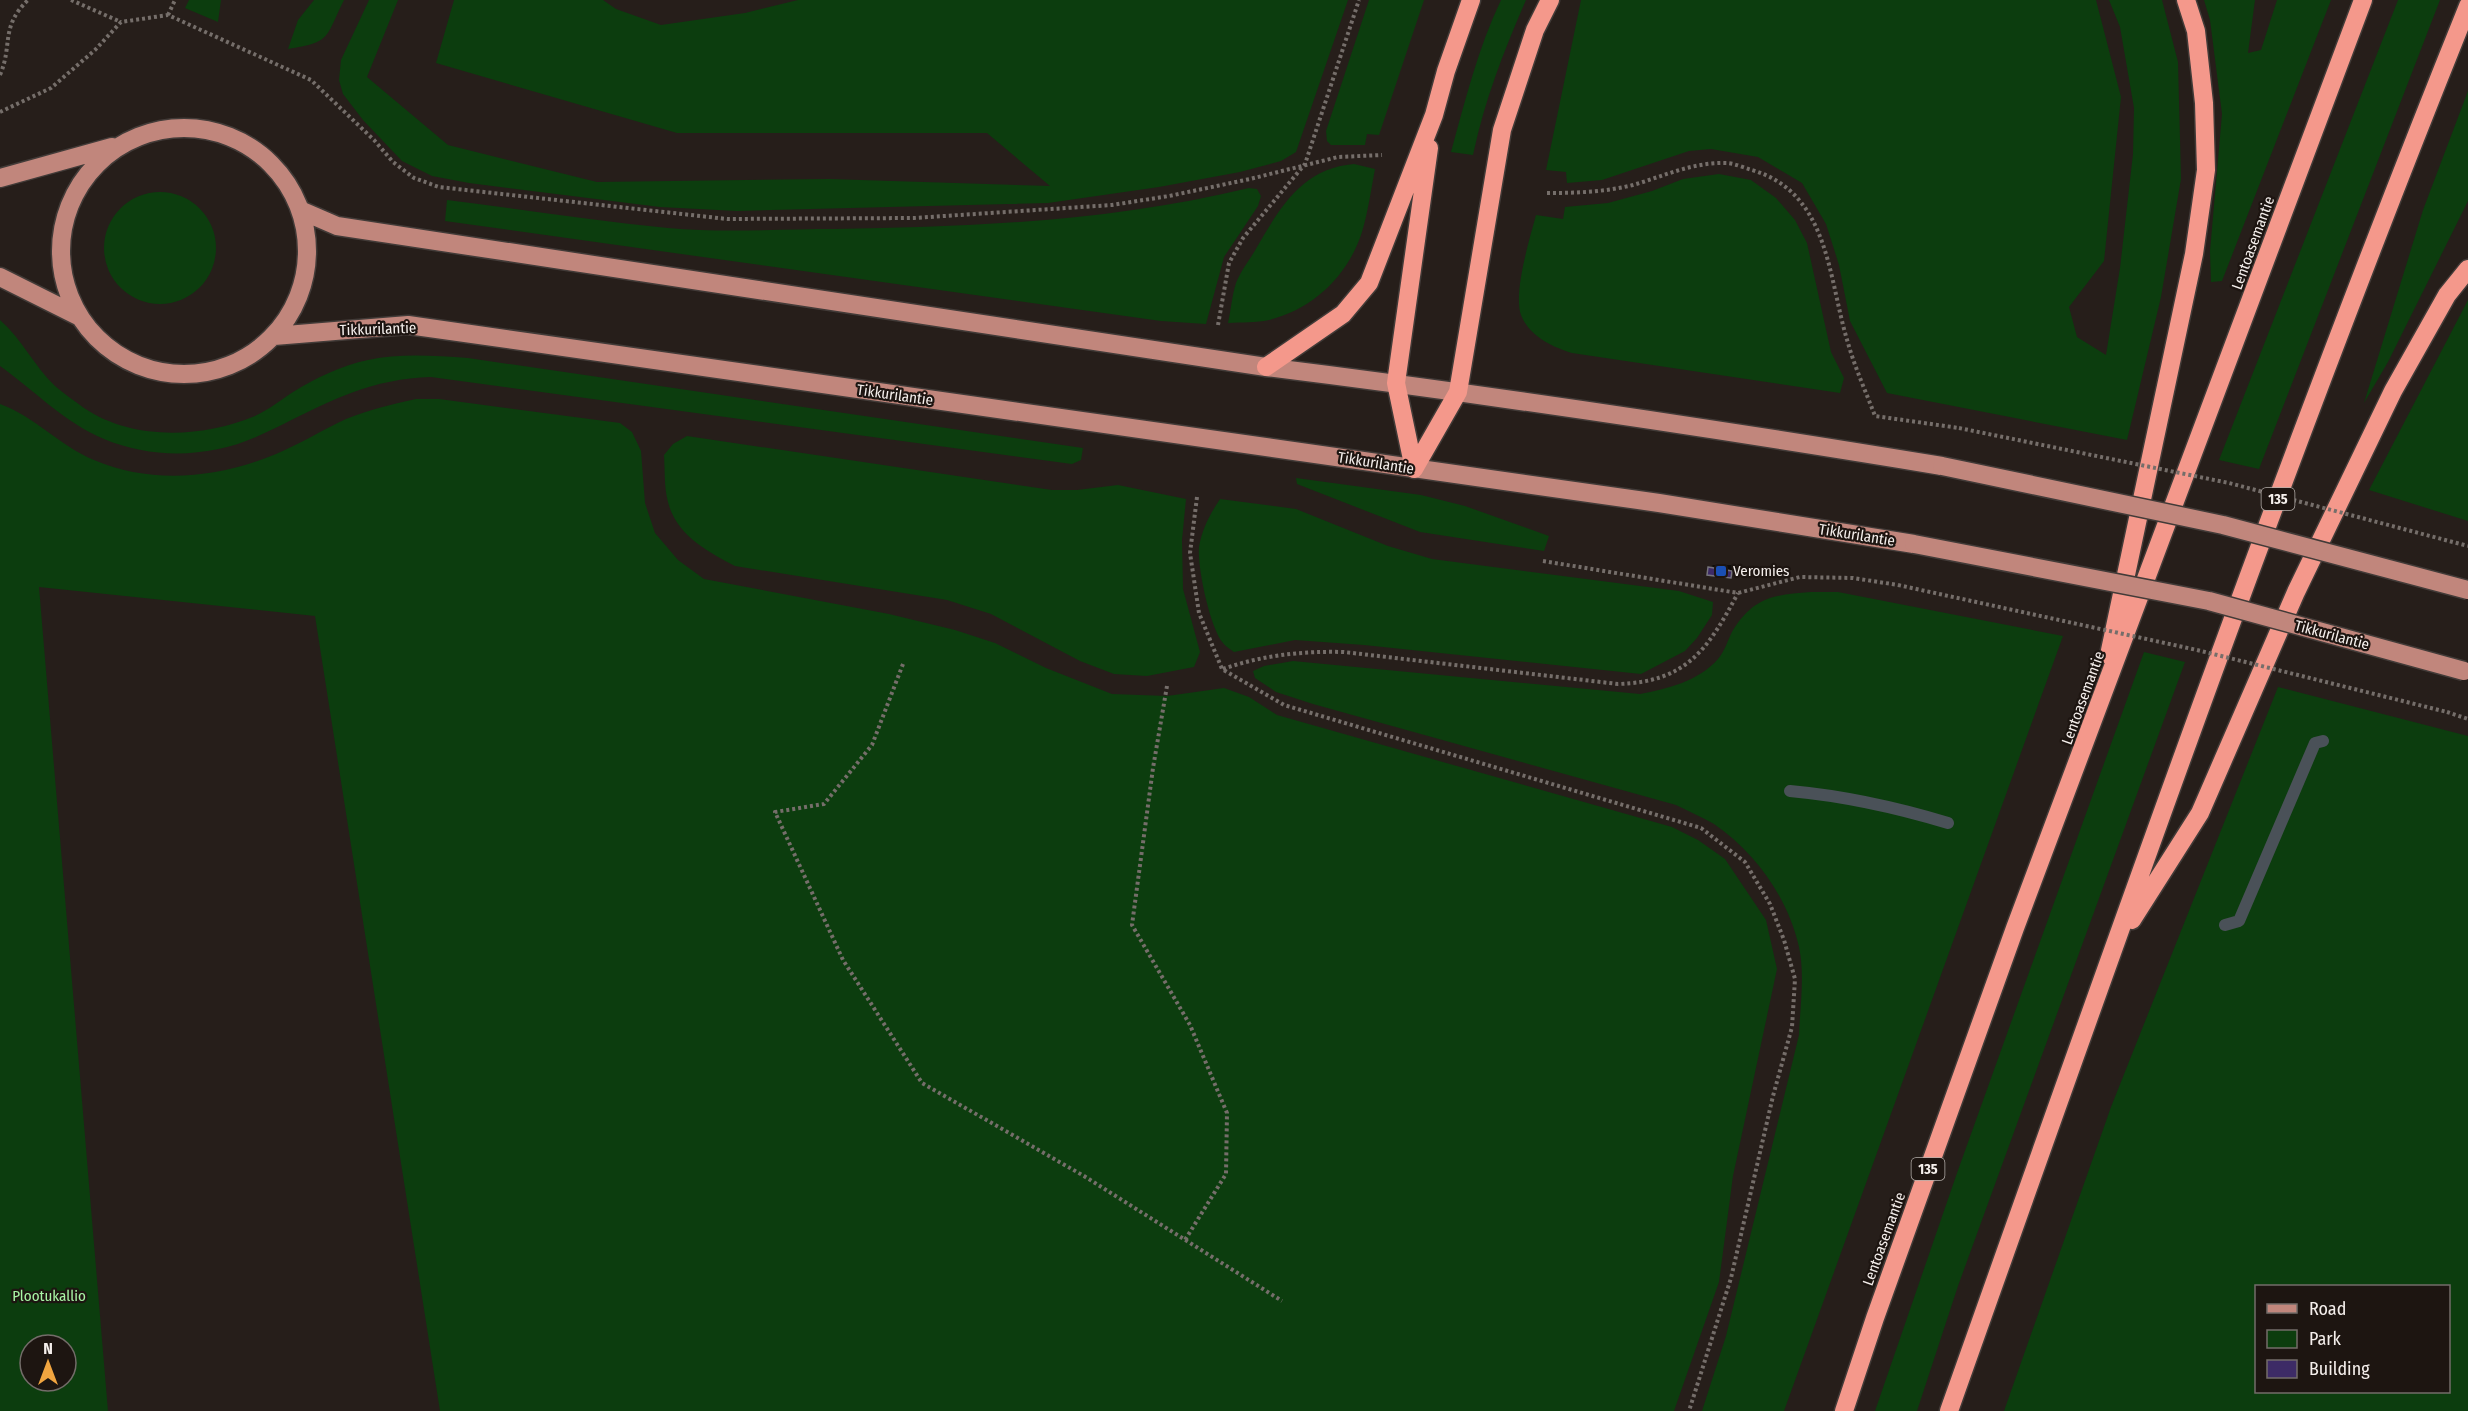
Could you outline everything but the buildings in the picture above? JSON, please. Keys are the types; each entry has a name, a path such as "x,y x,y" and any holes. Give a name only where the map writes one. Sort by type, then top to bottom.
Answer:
{"highway":[{"path":"1266,367 1343,314 1369,283 1434,115 1446,71 1471,0"},
{"path":"1414,469 1458,392 1502,130 1535,30 1550,0"},
{"path":"2096,715 2194,254 2206,170 2204,103 2196,31 2186,0"},
{"name":"Lentoasemantie","path":"1844,1411 2007,950 2363,0"},
{"name":"135","path":"1949,1411 2112,952 2296,453 2468,6"},
{"path":"1414,469 1396,383 1434,115"},
{"path":"2112,952 2200,813 2296,592 2393,391 2447,295 2468,269"}],"main road":[{"path":"0,178 114,147 139,136 171,129 206,129 229,136 256,151 280,174 300,210 307,243 303,285 294,307 274,336 263,346 230,366 188,375 145,369 107,349 78,316 62,278 60,247 64,219 83,178 114,147"},
{"path":"300,210 336,226 1266,367 1396,383 1688,425 1942,466 2223,525 2468,590"},
{"path":"0,277 78,316"},
{"name":"Tikkurilantie","path":"274,336 408,325 1659,503 1914,544 2209,601 2466,671"}],"path":[{"path":"0,75 4,30 16,9 28,0"},
{"path":"71,0 121,22 168,15 310,80 374,140 393,162 414,178 439,187 727,219 914,218 1112,206 1250,179 1338,157 1382,155"},
{"path":"168,15 175,0"},
{"path":"1218,325 1229,263 1243,238 1305,164 1359,0"},
{"path":"0,112 51,88 95,50 121,22"},
{"path":"1547,193 1583,193 1631,185 1687,167 1727,163 1768,175 1799,198 1817,224 1829,262 1848,344 1875,416 1959,428 2229,483 2468,546"},
{"path":"1197,497 1190,553 1199,613 1222,669 1284,705 1701,828 1745,862 1770,904 1784,940 1795,979 1792,1027 1773,1096 1731,1278 1689,1411"},
{"path":"1543,561 1738,593 1800,577 1853,578 1898,585 2197,650 2468,719"},
{"path":"1222,669 1248,660 1312,651 1344,652 1618,684 1642,683 1666,675 1696,658 1716,634 1738,593"},
{"path":"903,664 872,745 824,804 775,812 843,960 922,1083 1084,1176 1282,1301"},
{"path":"1167,686 1131,925 1190,1025 1227,1113 1226,1174 1185,1240"}],"green space":[{"path":"189,0 221,0 218,22 185,8"},
{"path":"314,0 344,0 325,36 313,44 288,49 298,20"},
{"path":"369,0 398,0 367,77 448,145 597,182 829,179 1050,186 987,133 677,133 436,63 454,0 603,0 616,9 661,25 745,13 798,0 1348,0 1296,152 1281,161 1240,172 1159,187 1048,203 737,211 660,207 469,183 432,176 402,161 363,120 343,94 339,80 341,60"},
{"path":"1369,0 1424,0 1379,135 1367,134 1365,145 1331,145 1327,141 1326,131"},
{"path":"1501,0 1526,0 1495,76 1473,155 1451,152 1479,56"},
{"path":"1581,0 2096,0 2121,97 2104,261 2069,307 2077,337 2106,355 2120,268 2133,154 2134,108 2120,27 2109,0 2162,0 2178,62 2181,179 2161,297 2127,440 1887,393 1850,321 1839,265 1826,224 1802,183 1758,157 1711,149 1689,151 1602,180 1567,183 1566,172 1546,170"},
{"path":"2204,0 2255,0 2248,53 2261,50 2277,0 2331,0 2222,281 2211,282 2210,251 2222,114 2210,20"},
{"path":"2398,0 2440,0 2259,469 2219,460"},
{"path":"2468,91 2468,201 2388,362 2364,403 2423,210"},
{"path":"1354,164 1375,169 1362,232 1348,263 1338,276 1314,299 1285,315 1264,321 1228,323 1233,292 1238,278 1285,204 1307,181 1336,167"},
{"path":"1719,174 1751,180 1776,198 1795,220 1807,243 1831,352 1844,378 1840,393 1572,353 1535,335 1521,315 1519,293 1523,265 1536,215 1563,219 1565,207 1608,203 1652,191 1683,179"},
{"path":"1249,188 1257,189 1261,196 1258,206 1224,257 1206,324 1161,321 445,221 447,200 613,222 709,230 992,224 1147,208"},
{"path":"160,192 182,196 200,208 212,226 216,248 212,270 200,288 182,300 160,304 138,300 120,288 108,270 104,248 108,226 120,208 138,196"},
{"path":"2468,300 2468,521 2369,490"},
{"path":"0,320 62,392 103,419 146,431 168,433 213,429 260,414 320,377 358,362 393,356 418,356 468,358 1083,448 1081,460 1072,464 431,377 390,382 361,389 238,444 199,452 161,453 122,446 90,432 63,415 0,366"},
{"name":"Plootukallio","path":"416,399 439,399 620,423 632,432 641,451 645,503 655,533 678,560 704,579 889,614 955,630 995,643 1046,668 1112,694 1167,696 1224,688 1249,697 1277,715 1672,827 1698,840 1725,859 1766,920 1777,969 1733,1176 1719,1282 1674,1411 440,1411 315,616 39,587 108,1411 0,1411 0,404 24,416 94,460 116,468 162,475 209,473 232,469 285,450 346,419"},
{"path":"687,436 1052,490 1077,490 1118,485 1186,499 1182,540 1183,589 1200,652 1194,667 1147,676 1114,674 1080,661 991,614 947,600 735,566 694,541 672,514 666,490 664,455 673,444"},
{"path":"1296,478 1421,495 1465,506 1549,536 1544,551 1420,532 1297,484"},
{"path":"1220,499 1296,509 1388,546 1432,559 1679,591 1713,602 1712,615 1697,638 1685,651 1641,674 1295,640 1234,652 1223,643 1213,624 1200,568 1200,540"},
{"path":"1838,592 2063,636 1784,1411 1702,1411 1726,1336 1799,1035 1801,958 1794,929 1778,894 1756,862 1729,835 1714,824 1676,805 1313,704 1276,692 1255,678 1253,671 1264,666 1293,661 1640,694 1682,683 1710,667 1725,649 1733,630 1741,619 1749,610 1766,599 1786,594"},
{"path":"2144,652 2185,662 1958,1286 1917,1411 1875,1411 1957,1173"},
{"path":"2278,687 2468,736 2468,1411 2004,1411 2111,1107"}],"waterway":[{"path":"2225,925 2239,921 2315,743 2323,741"},
{"path":"1790,791 1870,803 1948,823"}],"place":[{"name":"Veromies","path":"1721,571"}]}
